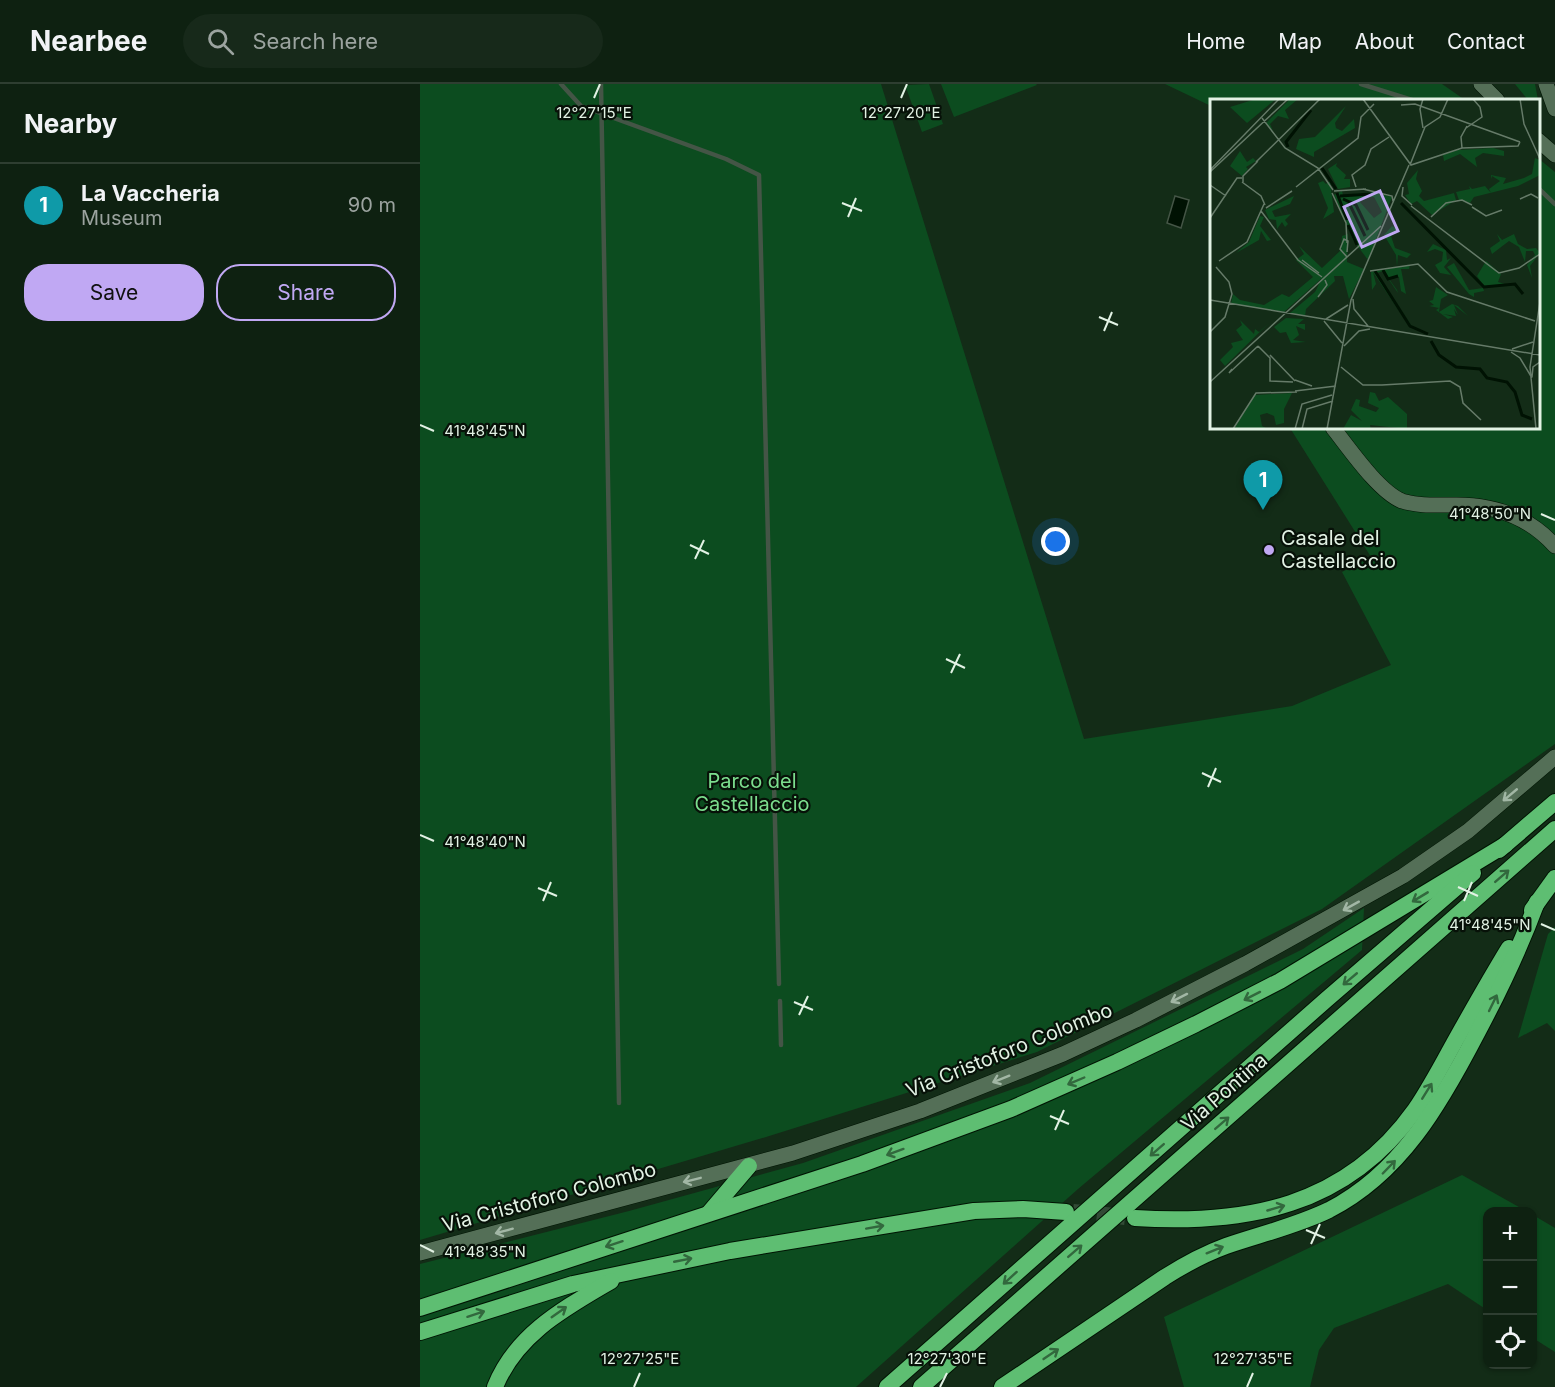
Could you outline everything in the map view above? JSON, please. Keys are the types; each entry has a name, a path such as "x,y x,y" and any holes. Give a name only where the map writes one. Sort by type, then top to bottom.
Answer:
{"highway":[{"path":"420,1308 928,1140 1011,1109 1117,1062 1280,981 1505,844 1555,802"},
{"name":"Via Pontina","path":"921,1387 1555,829"},
{"name":"Via Pontina","path":"887,1387 1505,844"},
{"path":"1135,1218 1202,1220 1260,1212 1310,1196 1363,1164 1390,1139 1415,1109 1537,902 1555,878"},
{"path":"1002,1387 1190,1262 1226,1246 1305,1220 1342,1202 1377,1178 1420,1130 1450,1084 1507,974 1537,902"},
{"path":"709,1213 749,1166"},
{"path":"420,1332 556,1289 730,1251 974,1211 1023,1209 1066,1212"},
{"path":"495,1387 513,1356 535,1331 567,1306 626,1272"}],"main road":[{"path":"1481,84 1496,99"},
{"path":"1546,84 1555,109"},
{"path":"1540,141 1555,155"},
{"path":"1334,429 1378,482 1400,500 1423,504 1472,505 1503,511 1530,524 1555,546"},
{"name":"Via Cristoforo Colombo","path":"420,1253 749,1166 920,1111 1063,1054 1136,1020 1286,942 1402,876 1468,831 1555,758"}],"green space":[{"name":"Parco del Castellaccio","path":"420,84 881,84 1084,739 1292,706 1391,665 1342,572 1371,557 1291,429 1540,429 1540,160 1555,172 1555,744 1322,909 1037,1052 766,1137 420,1240"},
{"path":"929,84 943,124 922,132 905,85"},
{"path":"941,84 1036,84 1037,85 954,117"},
{"path":"1165,84 1442,84 1464,99 1210,99 1210,106"},
{"path":"1515,84 1535,84 1538,99 1527,99"},
{"path":"1364,908 1362,950 1078,1189 856,1387 420,1387 420,1264 629,1211 803,1163 1030,1083 1303,949"},
{"path":"1555,927 1555,1031 1547,1023 1518,1038 1548,934"},
{"path":"1462,1175 1519,1207 1483,1207 1483,1307 1448,1284 1334,1328 1319,1350 1310,1387 1184,1387 1164,1317"},
{"path":"1537,1217 1555,1228 1555,1352 1537,1341"}],"shaded area":[{"path":"1175,196 1189,200 1181,228 1167,223"}],"waterway":[{"path":"561,84 581,106 726,159 759,175 779,984"},
{"path":"601,84 619,1103"},
{"path":"1361,84 1409,99"},
{"path":"1540,190 1555,204"},
{"path":"780,1001 781,1045"}],"tunnel":[{"path":"1073,1212 1125,1217"}],"place":[{"name":"La Vaccheria","path":"1263,510"},
{"name":"Casale del Castellaccio","path":"1269,550"}]}
